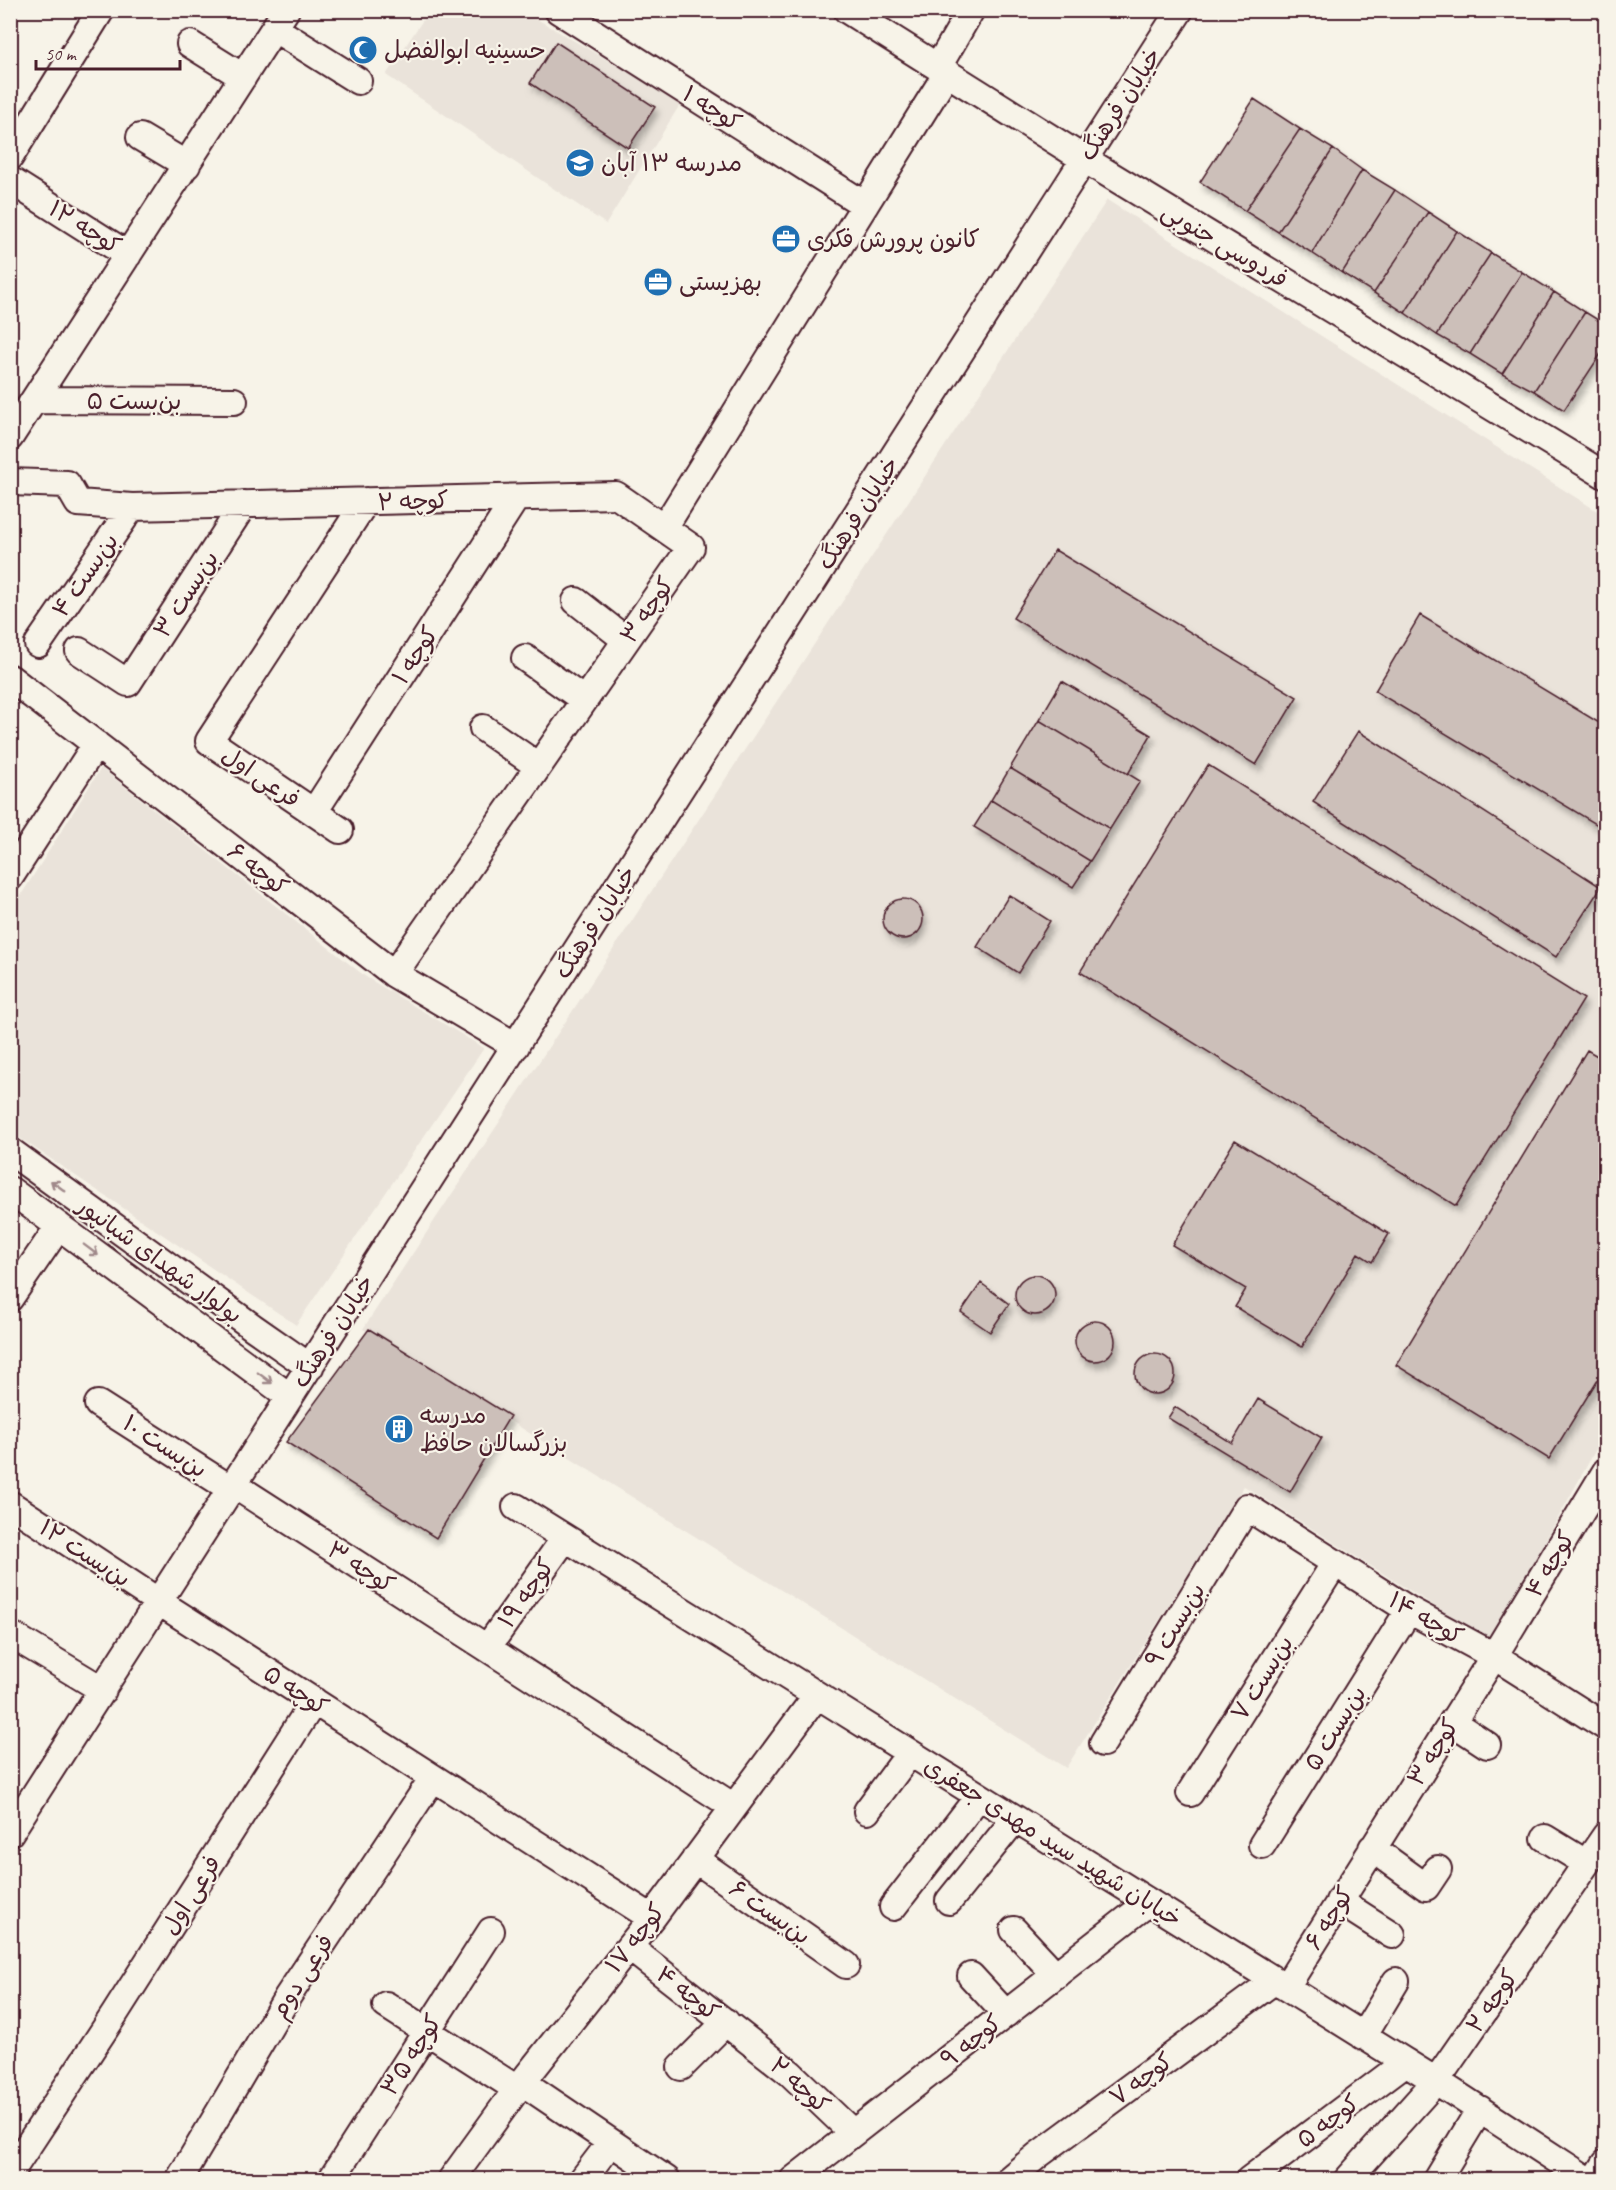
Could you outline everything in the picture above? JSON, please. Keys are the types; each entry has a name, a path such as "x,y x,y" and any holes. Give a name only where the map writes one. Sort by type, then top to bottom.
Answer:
{"street":[{"path":"10,157 101,10"},
{"name":"کوچه ۱","path":"558,10 865,205"},
{"name":"فردوسی جنوبی","path":"847,10 1084,159 1605,476"},
{"path":"664,528 865,205 942,70 971,10"},
{"name":"خیابان فرهنگ","path":"10,1833 1180,10"},
{"path":"10,437 281,20 358,81"},
{"path":"189,44 243,77"},
{"path":"140,136 186,165"},
{"name":"کوچه ۱۲","path":"10,180 128,255"},
{"name":"بن‌بست ۵","path":"34,400 234,401"},
{"path":"10,482 67,484 78,502 132,507 366,501"},
{"name":"کوچه ۲","path":"209,741 366,501 616,495 664,528"},
{"name":"کوچه ۱","path":"314,812 516,498"},
{"name":"بن‌بست ۳","path":"79,651 128,683 244,504"},
{"name":"بن‌بست ۴","path":"38,644 132,507"},
{"name":"کوچه ۳","path":"584,700 691,546 664,528"},
{"path":"576,601 626,640"},
{"path":"394,974 584,700 525,658"},
{"name":"کوچه ۶","path":"10,678 394,974 516,1046"},
{"path":"483,728 538,766"},
{"name":"فرعی اول","path":"209,741 340,830"},
{"path":"10,877 96,744"},
{"name":"بولوار شهدای شبانپور","path":"10,1151 310,1367"},
{"name":"بولوار شهدای شبانپور","path":"10,1190 290,1397"},
{"path":"10,1298 58,1226"},
{"path":"234,1356 254,1328"},
{"name":"بن‌بست ۱۰","path":"98,1404 232,1487"},
{"name":"کوچه ۴","path":"1494,1656 1605,1471"},
{"name":"کوچه ۳","path":"232,1487 487,1648"},
{"name":"بن‌بست ۱۲","path":"10,1504 159,1602"},
{"name":"کوچه ۱۴","path":"1247,1507 1409,1610 1602,1715"},
{"name":"بن‌بست ۹","path":"1103,1743 1247,1507"},
{"name":"خیابان شهید سید مهدی جعفری","path":"516,1508 1406,2062 1588,2180"},
{"name":"کوچه ۱۹","path":"487,1648 565,1538"},
{"name":"بن‌بست ۷","path":"1190,1793 1335,1563"},
{"name":"کوچه ۵","path":"159,1602 433,1778"},
{"name":"بن‌بست ۵","path":"1262,1845 1409,1610"},
{"path":"10,1634 103,1690"},
{"path":"487,1648 734,1807"},
{"name":"کوچه ۳","path":"1372,1848 1494,1656"},
{"name":"کوچه ۱۷","path":"451,2180 520,2086 652,1918 817,1695"},
{"name":"فرعی اول","path":"10,2173 314,1701"},
{"path":"1452,1722 1486,1745"},
{"path":"867,1811 910,1754"},
{"path":"433,1778 652,1918"},
{"name":"فرعی دوم","path":"179,2180 288,1996 433,1778"},
{"path":"893,1907 979,1796"},
{"path":"949,1901 1015,1819"},
{"path":"1545,1838 1586,1863 1605,1835"},
{"path":"1372,1848 1426,1887 1438,1869"},
{"name":"کوچه ۶","path":"1280,1984 1339,1901 1372,1848"},
{"name":"بن‌بست ۶","path":"695,1859 846,1965"},
{"name":"کوچه ۲","path":"1436,2081 1586,1863"},
{"path":"1339,1901 1392,1935"},
{"name":"کوچه ۹","path":"793,2180 1149,1902"},
{"path":"1014,1930 1056,1975"},
{"name":"کوچه ۳۵","path":"331,2180 491,1931"},
{"name":"کوچه ۴","path":"629,1947 746,2039"},
{"path":"971,1976 1006,2014"},
{"path":"1363,2036 1396,1981"},
{"name":"کوچه ۷","path":"1008,2180 1038,2155 1280,1984"},
{"path":"386,2006 611,2142 667,2180"},
{"path":"681,2067 726,2022"},
{"name":"کوچه ۲","path":"746,2039 790,2073 853,2133"},
{"name":"کوچه ۵","path":"1249,2180 1406,2062"},
{"path":"1347,2180 1436,2081"},
{"path":"1437,2180 1480,2109"},
{"path":"582,2180 611,2142"},
{"path":"1595,2180 1605,2163"}],"shaded area":[{"name":"مدرسه ۱۳ آبان","path":"429,11 523,11 681,103 606,224 386,75"},
{"path":"1107,200 1605,516 1605,1433 1490,1641 1244,1486 1066,1768 363,1329"},
{"path":"101,768 366,977 484,1048 296,1325 11,1132 11,911"}],"building":[{"path":"556,42 655,107 628,148 530,83"},
{"path":"1254,99 1300,129 1245,211 1200,182"},
{"path":"1300,129 1333,149 1278,232 1245,211"},
{"path":"1333,149 1362,170 1312,253 1278,232"},
{"path":"1362,170 1395,190 1342,273 1312,253"},
{"path":"1395,190 1428,212 1374,293 1342,273"},
{"path":"1428,212 1457,231 1405,313 1374,293"},
{"path":"1457,231 1491,253 1437,335 1405,313"},
{"path":"1491,253 1522,272 1470,354 1437,335"},
{"path":"1522,272 1554,292 1502,374 1470,354"},
{"path":"1554,292 1585,312 1534,391 1502,374"},
{"path":"1585,312 1606,325 1606,346 1564,410 1534,391"},
{"path":"1055,550 1297,697 1256,765 1013,618"},
{"path":"1420,615 1606,727 1606,830 1375,691"},
{"path":"1062,681 1151,735 1128,774 1039,720"},
{"path":"1039,720 1140,781 1110,829 1010,768"},
{"path":"1358,731 1601,887 1556,957 1313,802"},
{"path":"1208,765 1584,999 1456,1206 1080,972"},
{"path":"1010,768 1110,829 1090,861 991,800"},
{"path":"991,800 1090,861 1073,887 974,827"},
{"path":"1009,895 1050,921 1018,973 977,947"},
{"path":"903,899 917,905 923,919 917,933 903,939 889,933 883,919 889,905"},
{"path":"1587,1050 1606,1061 1606,1366 1549,1459 1396,1365"},
{"path":"1235,1140 1389,1234 1372,1262 1358,1253 1302,1347 1235,1307 1246,1289 1172,1245"},
{"path":"1035,1275 1049,1281 1055,1295 1049,1309 1035,1315 1021,1309 1015,1295 1021,1281"},
{"path":"981,1283 1009,1304 990,1332 961,1312"},
{"path":"1095,1321 1109,1327 1115,1341 1109,1355 1095,1361 1081,1355 1075,1341 1081,1327"},
{"name":"مدرسه بزرگسالان حافظ","path":"369,1329 510,1416 436,1538 286,1442"},
{"path":"1155,1354 1169,1360 1175,1374 1169,1388 1155,1394 1141,1388 1135,1374 1141,1360"},
{"path":"1258,1399 1322,1438 1290,1492 1168,1418 1175,1407 1232,1443"}],"place":[{"name":"حسینیه ابوالفضل","path":"363,50"},
{"name":"مدرسه ۱۳ آبان","path":"580,163"},
{"name":"کانون پرورش فکری","path":"786,239"},
{"name":"بهزیستی","path":"658,282"},
{"name":"مدرسه بزرگسالان حافظ","path":"399,1429"}]}
